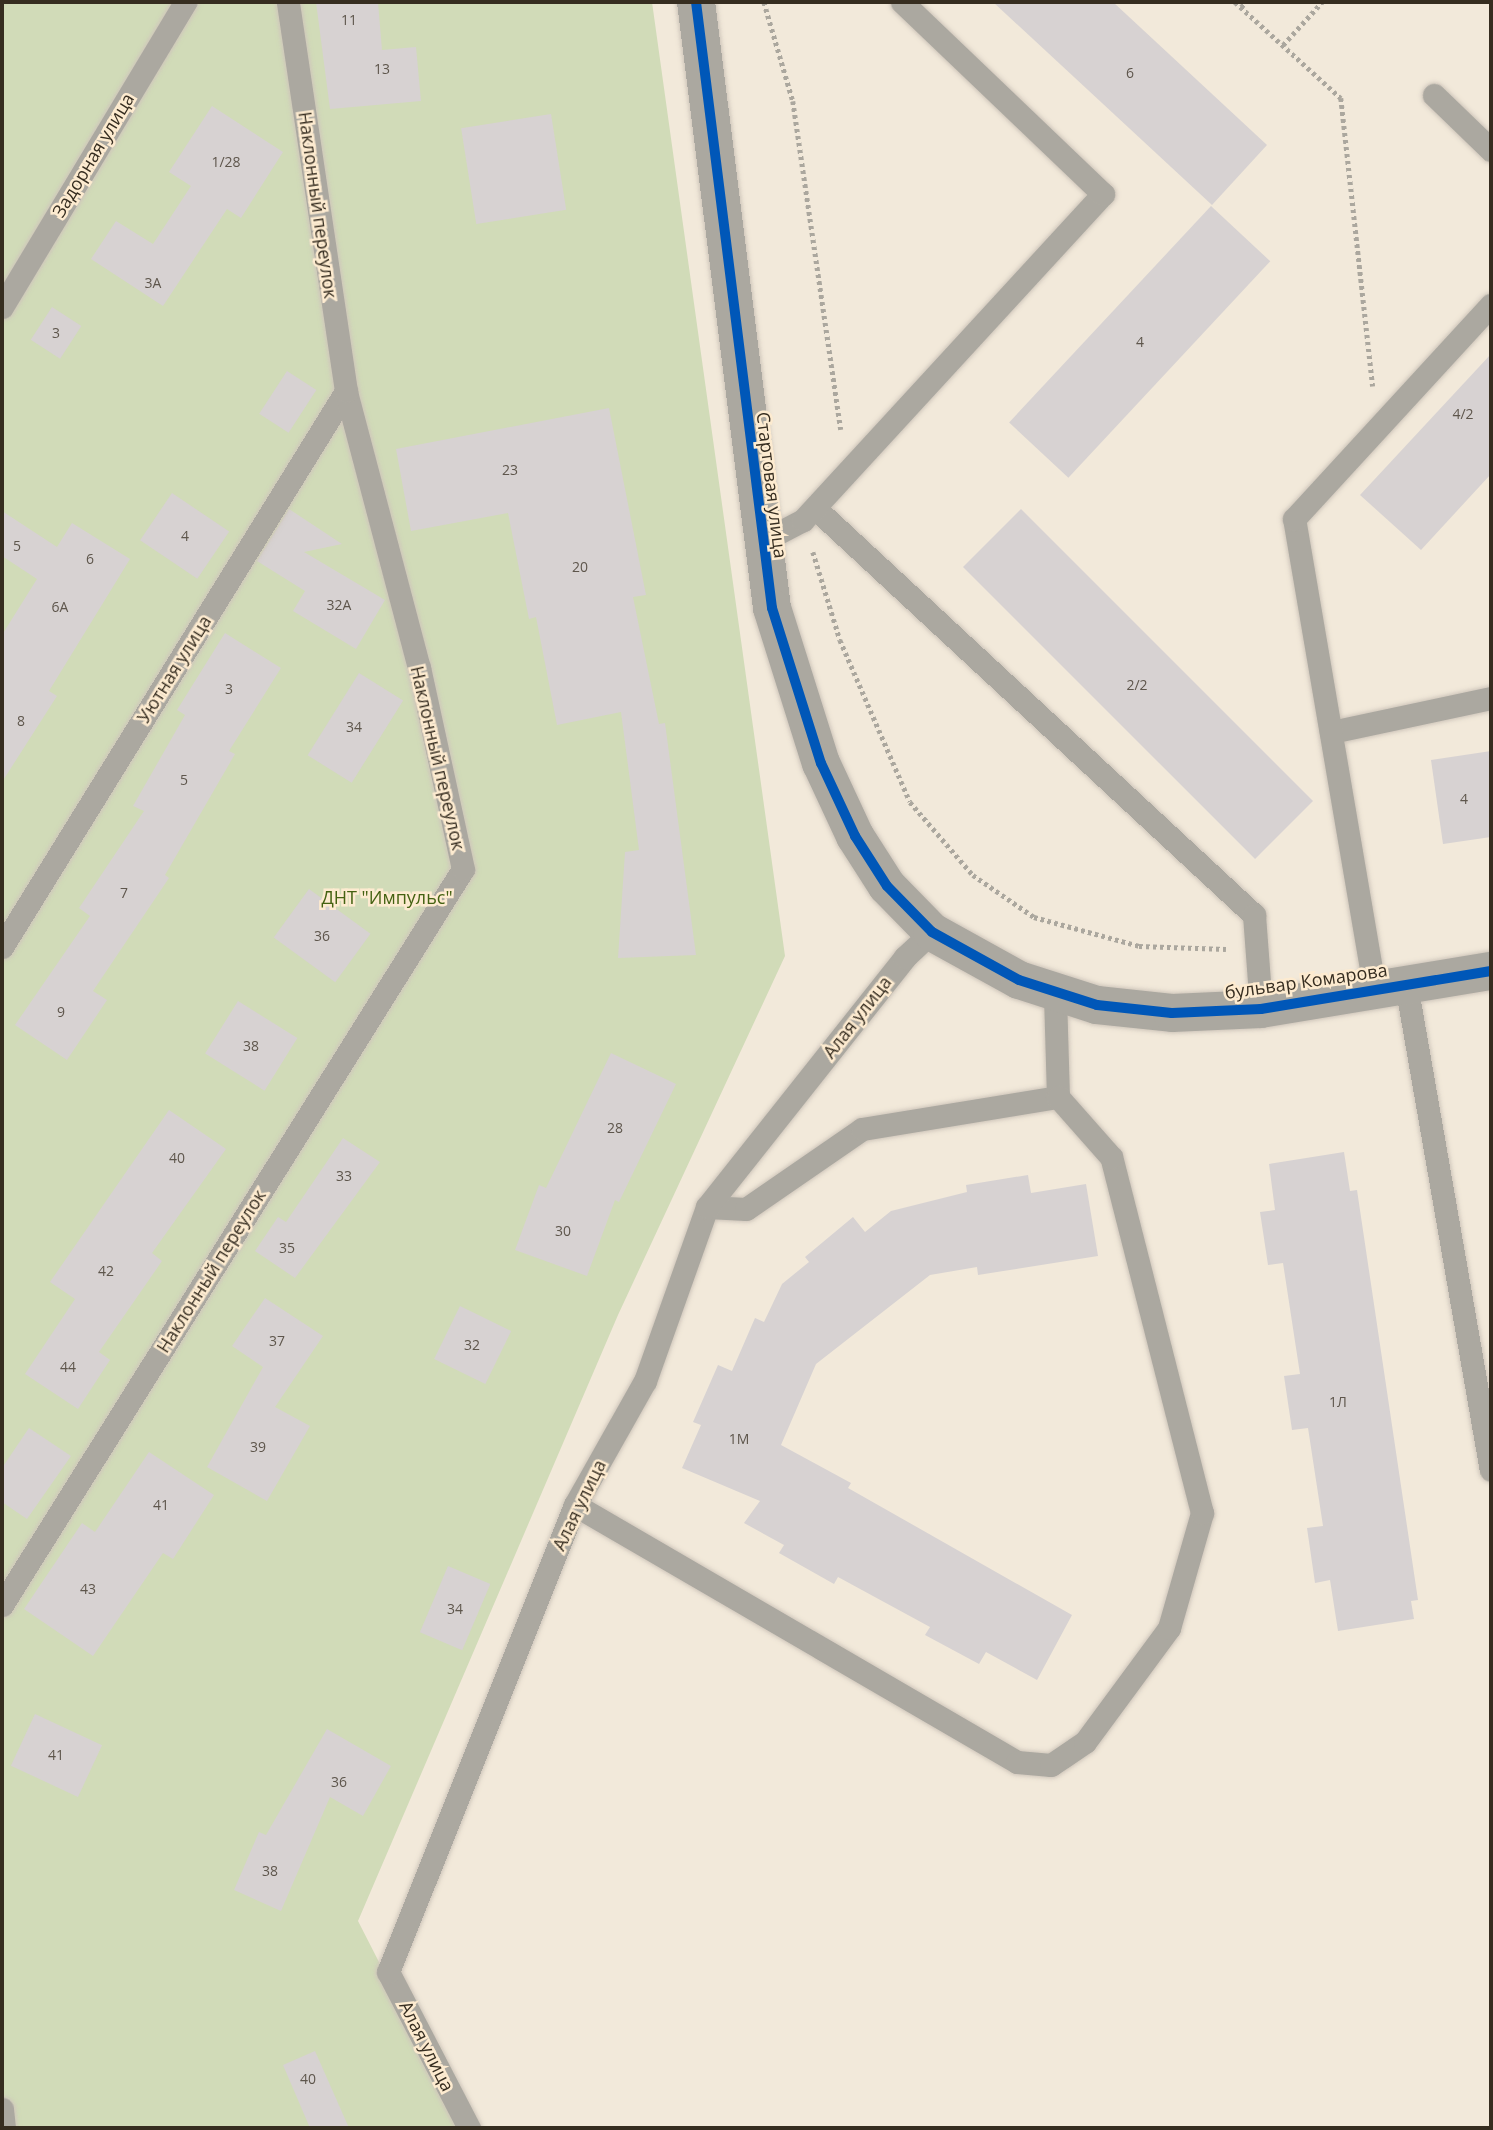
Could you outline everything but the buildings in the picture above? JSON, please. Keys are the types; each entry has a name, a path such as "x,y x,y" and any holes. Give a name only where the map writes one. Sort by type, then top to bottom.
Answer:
{"street":[{"name":"Стартовая улица","path":"696,2 761,542 772,608 821,763 855,836 887,886 932,932"},
{"name":"бульвар Комарова","path":"932,932 1019,980 1055,993 1097,1005 1172,1013 1261,1009 1491,971"}],"lane":[{"name":"Задорная улица","path":"2,307 185,2"},
{"name":"Наклонный переулок","path":"2,1605 463,869 419,668 346,391 288,2"},
{"path":"761,542 809,514 1103,194 902,2"},
{"path":"1434,95 1491,150"},
{"path":"1491,305 1294,519 1331,732 1391,988 1491,1470"},
{"name":"Уютная улица","path":"2,947 346,391"},
{"path":"809,514 1254,915 1261,1009"},
{"path":"1331,732 1491,698"},
{"name":"Алая улица","path":"469,2128 388,1972 575,1505 645,1381 707,1207 905,957 932,932"},
{"path":"575,1505 1017,1762 1051,1765 1085,1742 1169,1628 1202,1513 1111,1157 1058,1097 1055,993"},
{"path":"707,1207 746,1209 862,1129 1058,1097"},
{"path":"2,2109 4,2128"}],"path":[{"path":"764,2 793,101 847,472"},
{"path":"1235,2 1341,97 1377,429"},
{"path":"1241,7 1246,2"},
{"path":"1283,45 1322,2"},
{"path":"809,514 840,640 910,802 973,875 1034,917 1139,946 1256,949"}],"green space":[{"name":"ДНТ \"Импульс\"","path":"2,2 652,2 785,956 618,1315 358,1921 464,2128 2,2128"}],"cycle path":[{"path":"696,2 772,608 821,763 855,836 887,886 932,932 1019,980 1097,1005 1172,1013 1261,1009 1491,971"}]}
